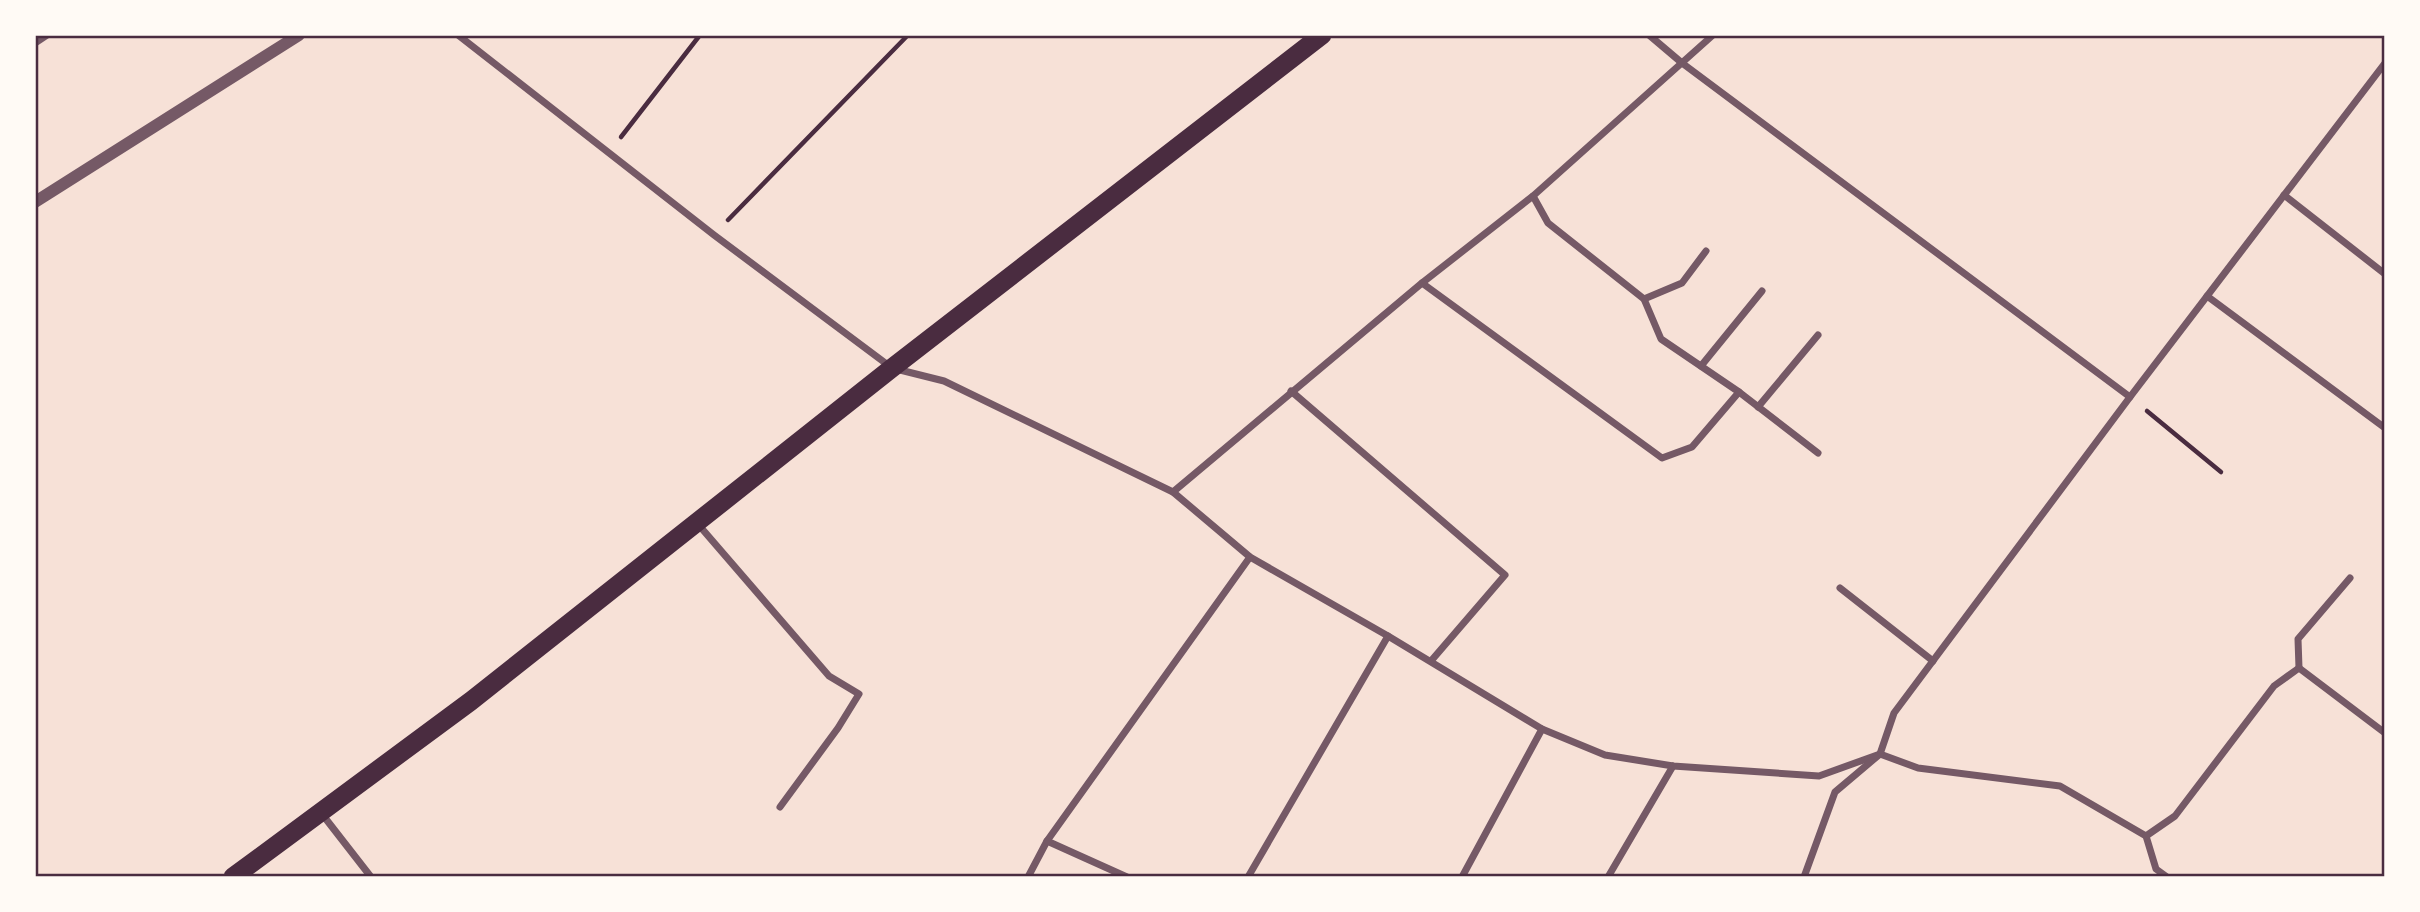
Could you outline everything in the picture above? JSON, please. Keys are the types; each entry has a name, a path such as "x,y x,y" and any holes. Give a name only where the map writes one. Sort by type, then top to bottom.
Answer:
{"highway":[{"path":"233,877 471,701 892,368 1322,35"}],"street":[{"path":"35,43 47,35"},
{"path":"35,202 299,35"},
{"path":"458,35 714,235 892,368 944,382 1173,492 1250,556 1542,729 1605,755 1673,765 1819,776 1880,754 1918,768 2060,786 2146,836 2156,869 2167,877"},
{"path":"1649,35 1682,63 2130,397"},
{"path":"1173,492 1422,282 1532,197 1713,35"},
{"path":"1804,877 1835,792 1880,754 1894,713 2130,397 2385,63"},
{"path":"2284,195 2385,274"},
{"path":"1532,197 1548,223 1644,299 1661,339 1739,392 1818,453"},
{"path":"1644,299 1682,283 1706,251"},
{"path":"1422,282 1662,458 1692,447 1739,392"},
{"path":"1701,366 1762,291"},
{"path":"2207,296 2385,428"},
{"path":"1758,407 1818,335"},
{"path":"1291,391 1505,575 1431,661"},
{"path":"696,523 829,676 859,694 838,728 780,807"},
{"path":"1028,877 1047,841 1250,556"},
{"path":"2299,668 2298,639 2350,578"},
{"path":"1840,588 1933,661"},
{"path":"1248,877 1388,636"},
{"path":"2299,668 2385,733"},
{"path":"2146,836 2175,816 2274,687 2299,668"},
{"path":"1462,877 1542,729"},
{"path":"1608,877 1673,765"},
{"path":"321,812 371,877"},
{"path":"1047,841 1127,877"}],"path":[{"path":"608,153 700,35"},
{"path":"714,235 908,35"},
{"path":"2130,397 2221,472"}]}
